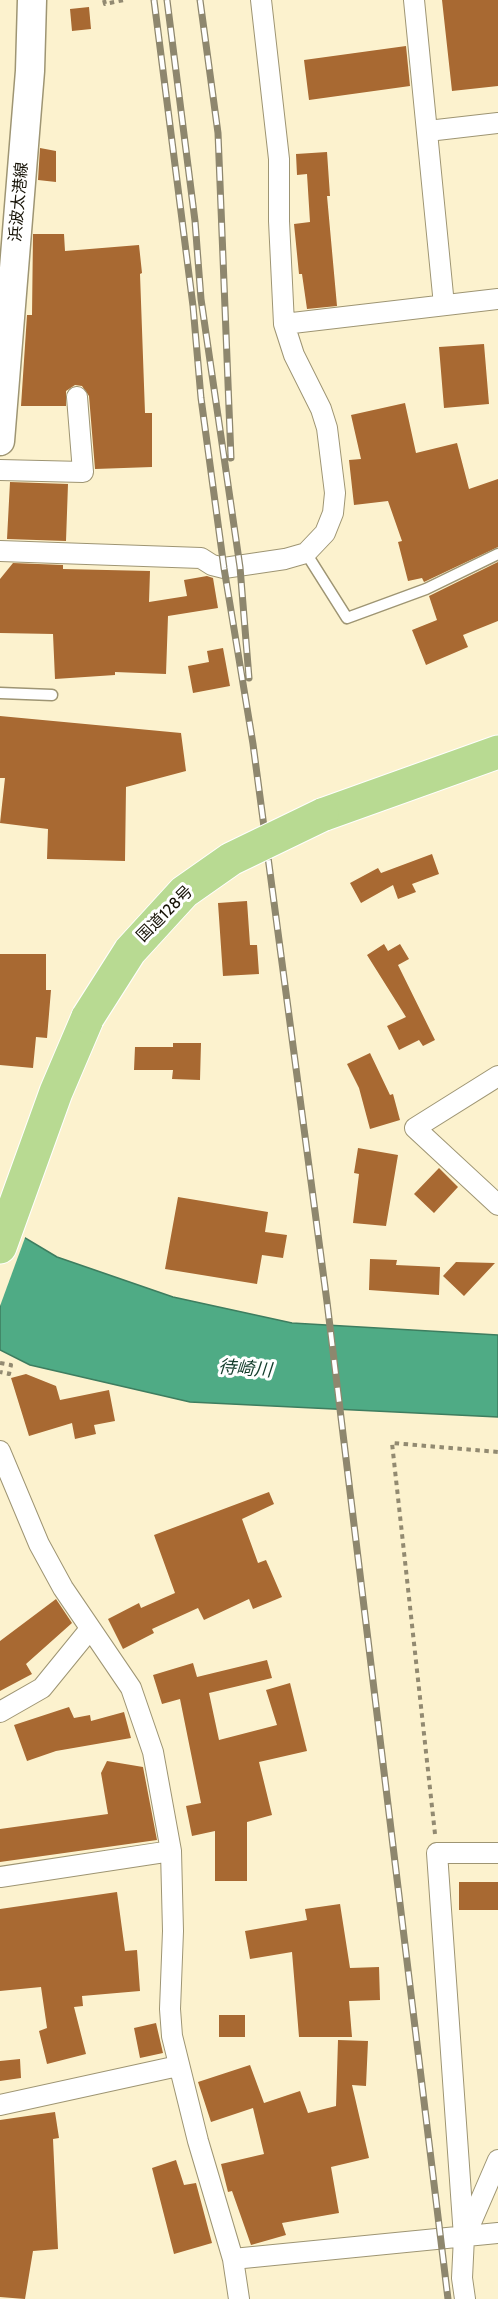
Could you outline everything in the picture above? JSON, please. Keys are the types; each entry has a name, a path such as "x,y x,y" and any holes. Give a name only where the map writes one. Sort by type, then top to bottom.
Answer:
{"highway":[{"name":"国道128号","path":"4,1234 56,1092 88,1017 130,951 184,892 231,859 322,815 498,752"}],"main road":[{"name":"浜波太港線","path":"0,441 36,1"}],"street":[{"path":"0,551 201,558 212,566 224,568 285,559 306,553 325,533 333,513 335,494 327,429 321,409 294,355 284,324 279,221 279,159 261,0"},
{"path":"414,0 444,305"},
{"path":"428,131 498,123"},
{"path":"284,324 498,299"},
{"path":"0,470 83,472 77,397"},
{"path":"498,1076 415,1128 498,1205"},
{"path":"0,1451 39,1544 90,1629 123,1674 138,1704 157,1772 171,1851 173,1931 170,2009 178,2066 233,2259 239,2299"},
{"path":"0,1712 42,1688 90,1629"},
{"path":"0,1877 171,1851"},
{"path":"465,2299 462,2278 464,2237 437,1853 498,1853"},
{"path":"0,2105 178,2066"},
{"path":"464,2237 498,2160"},
{"path":"233,2259 498,2233"}],"lane":[{"path":"306,553 347,618 426,589 498,554"},
{"path":"0,693 52,695"}],"path":[{"path":"105,0 105,4 124,0"},
{"path":"0,1363 11,1365 9,1374 0,1372"},
{"path":"437,1853 392,1443 498,1452"}],"water":[{"name":"待崎川","path":"0,1223 57,1257 173,1297 292,1323 498,1335 498,1417 190,1402 30,1365 0,1350"}],"pier":[{"path":"0,1220 26,1235 0,1306"}],"building":[{"path":"442,0 498,0 498,86 452,91"},
{"path":"89,7 91,29 72,31 70,9"},
{"path":"406,46 410,86 309,100 304,60"},
{"path":"40,148 56,151 56,182 38,180"},
{"path":"327,152 330,196 327,196 337,306 307,309 302,274 299,274 294,224 310,222 307,174 297,175 296,154"},
{"path":"33,234 64,234 65,251 139,245 142,273 140,274 145,413 152,413 152,467 95,469 89,396 82,386 75,385 66,391 66,406 21,406 27,315 32,315"},
{"path":"484,344 489,404 444,408 439,347"},
{"path":"405,403 416,453 457,443 469,489 498,479 498,547 424,582 422,578 408,581 398,542 402,541 388,501 354,505 349,460 361,459 351,415"},
{"path":"10,482 68,484 66,541 7,539"},
{"path":"498,562 498,621 463,635 468,647 426,665 412,630 437,620 429,596"},
{"path":"13,563 63,565 63,569 150,571 149,602 187,596 184,580 207,576 213,578 218,608 168,616 166,674 115,672 115,675 55,679 53,634 0,633 0,579"},
{"path":"223,648 230,686 193,693 188,666 209,662 207,651"},
{"path":"0,716 181,733 186,771 126,787 125,861 47,859 48,829 0,823 5,778 0,778"},
{"path":"432,854 439,874 412,884 416,892 398,899 393,885 361,903 350,883 378,868 381,873"},
{"path":"247,901 250,945 257,945 259,974 223,976 218,903"},
{"path":"384,944 388,951 400,944 409,959 398,965 435,1040 423,1046 419,1040 399,1050 387,1026 406,1017 367,955"},
{"path":"0,954 46,954 46,990 51,990 47,1038 36,1037 33,1068 0,1065"},
{"path":"173,1043 201,1043 200,1080 172,1079 173,1070 134,1070 135,1047 173,1047"},
{"path":"370,1053 390,1095 393,1094 400,1120 370,1129 359,1088 347,1064"},
{"path":"358,1148 398,1155 386,1226 353,1223 359,1174 354,1173"},
{"path":"439,1168 458,1187 434,1213 414,1194"},
{"path":"178,1197 268,1212 265,1232 287,1235 283,1258 262,1255 257,1284 165,1269"},
{"path":"370,1259 397,1260 396,1265 440,1267 439,1295 369,1290"},
{"path":"456,1262 495,1263 464,1296 443,1276"},
{"path":"26,1374 56,1386 60,1400 109,1390 115,1421 94,1425 96,1434 75,1439 72,1423 29,1436 11,1378"},
{"path":"269,1492 274,1504 242,1519 258,1563 266,1560 282,1597 253,1609 249,1599 204,1620 198,1608 152,1629 154,1633 123,1649 108,1619 139,1603 141,1608 175,1593 154,1535"},
{"path":"56,1599 72,1623 26,1664 32,1674 0,1691 0,1641"},
{"path":"267,1660 272,1678 209,1693 219,1740 277,1725 266,1690 290,1683 307,1751 259,1762 272,1815 247,1822 247,1881 215,1881 215,1831 192,1836 186,1806 201,1803 180,1699 162,1704 153,1675 193,1663 197,1677"},
{"path":"69,1707 74,1718 90,1715 91,1721 124,1712 131,1738 56,1751 27,1761 14,1725"},
{"path":"107,1761 143,1767 157,1840 0,1862 0,1829 108,1814 101,1773"},
{"path":"459,1882 498,1882 498,1910 459,1910"},
{"path":"117,1892 125,1951 137,1950 140,1991 82,1996 83,2006 74,2007 86,2054 47,2064 39,2031 47,2028 41,1987 0,1991 0,1909"},
{"path":"340,1904 350,1968 379,1967 380,2000 349,2001 352,2037 299,2037 292,1952 250,1959 245,1931 307,1920 305,1909"},
{"path":"219,2015 245,2015 245,2037 219,2037"},
{"path":"156,2023 163,2053 140,2058 134,2028"},
{"path":"338,2040 368,2041 366,2086 352,2085 369,2158 331,2167 339,2213 282,2223 286,2235 251,2245 232,2191 228,2192 221,2164 264,2154 253,2108 211,2122 198,2082 250,2065 264,2103 300,2091 308,2113 336,2106"},
{"path":"20,2059 21,2078 0,2081 0,2061"},
{"path":"55,2112 59,2138 53,2139 58,2249 33,2251 25,2299 0,2297 0,2120"},
{"path":"176,2160 184,2185 196,2183 212,2243 174,2254 152,2168"}],"railway":[{"path":"154,0 193,306 201,398 224,568 253,744 327,1302 448,2299"},
{"path":"167,0 195,221 201,299 240,567 249,678"},
{"path":"200,0 218,133 231,458"}]}
